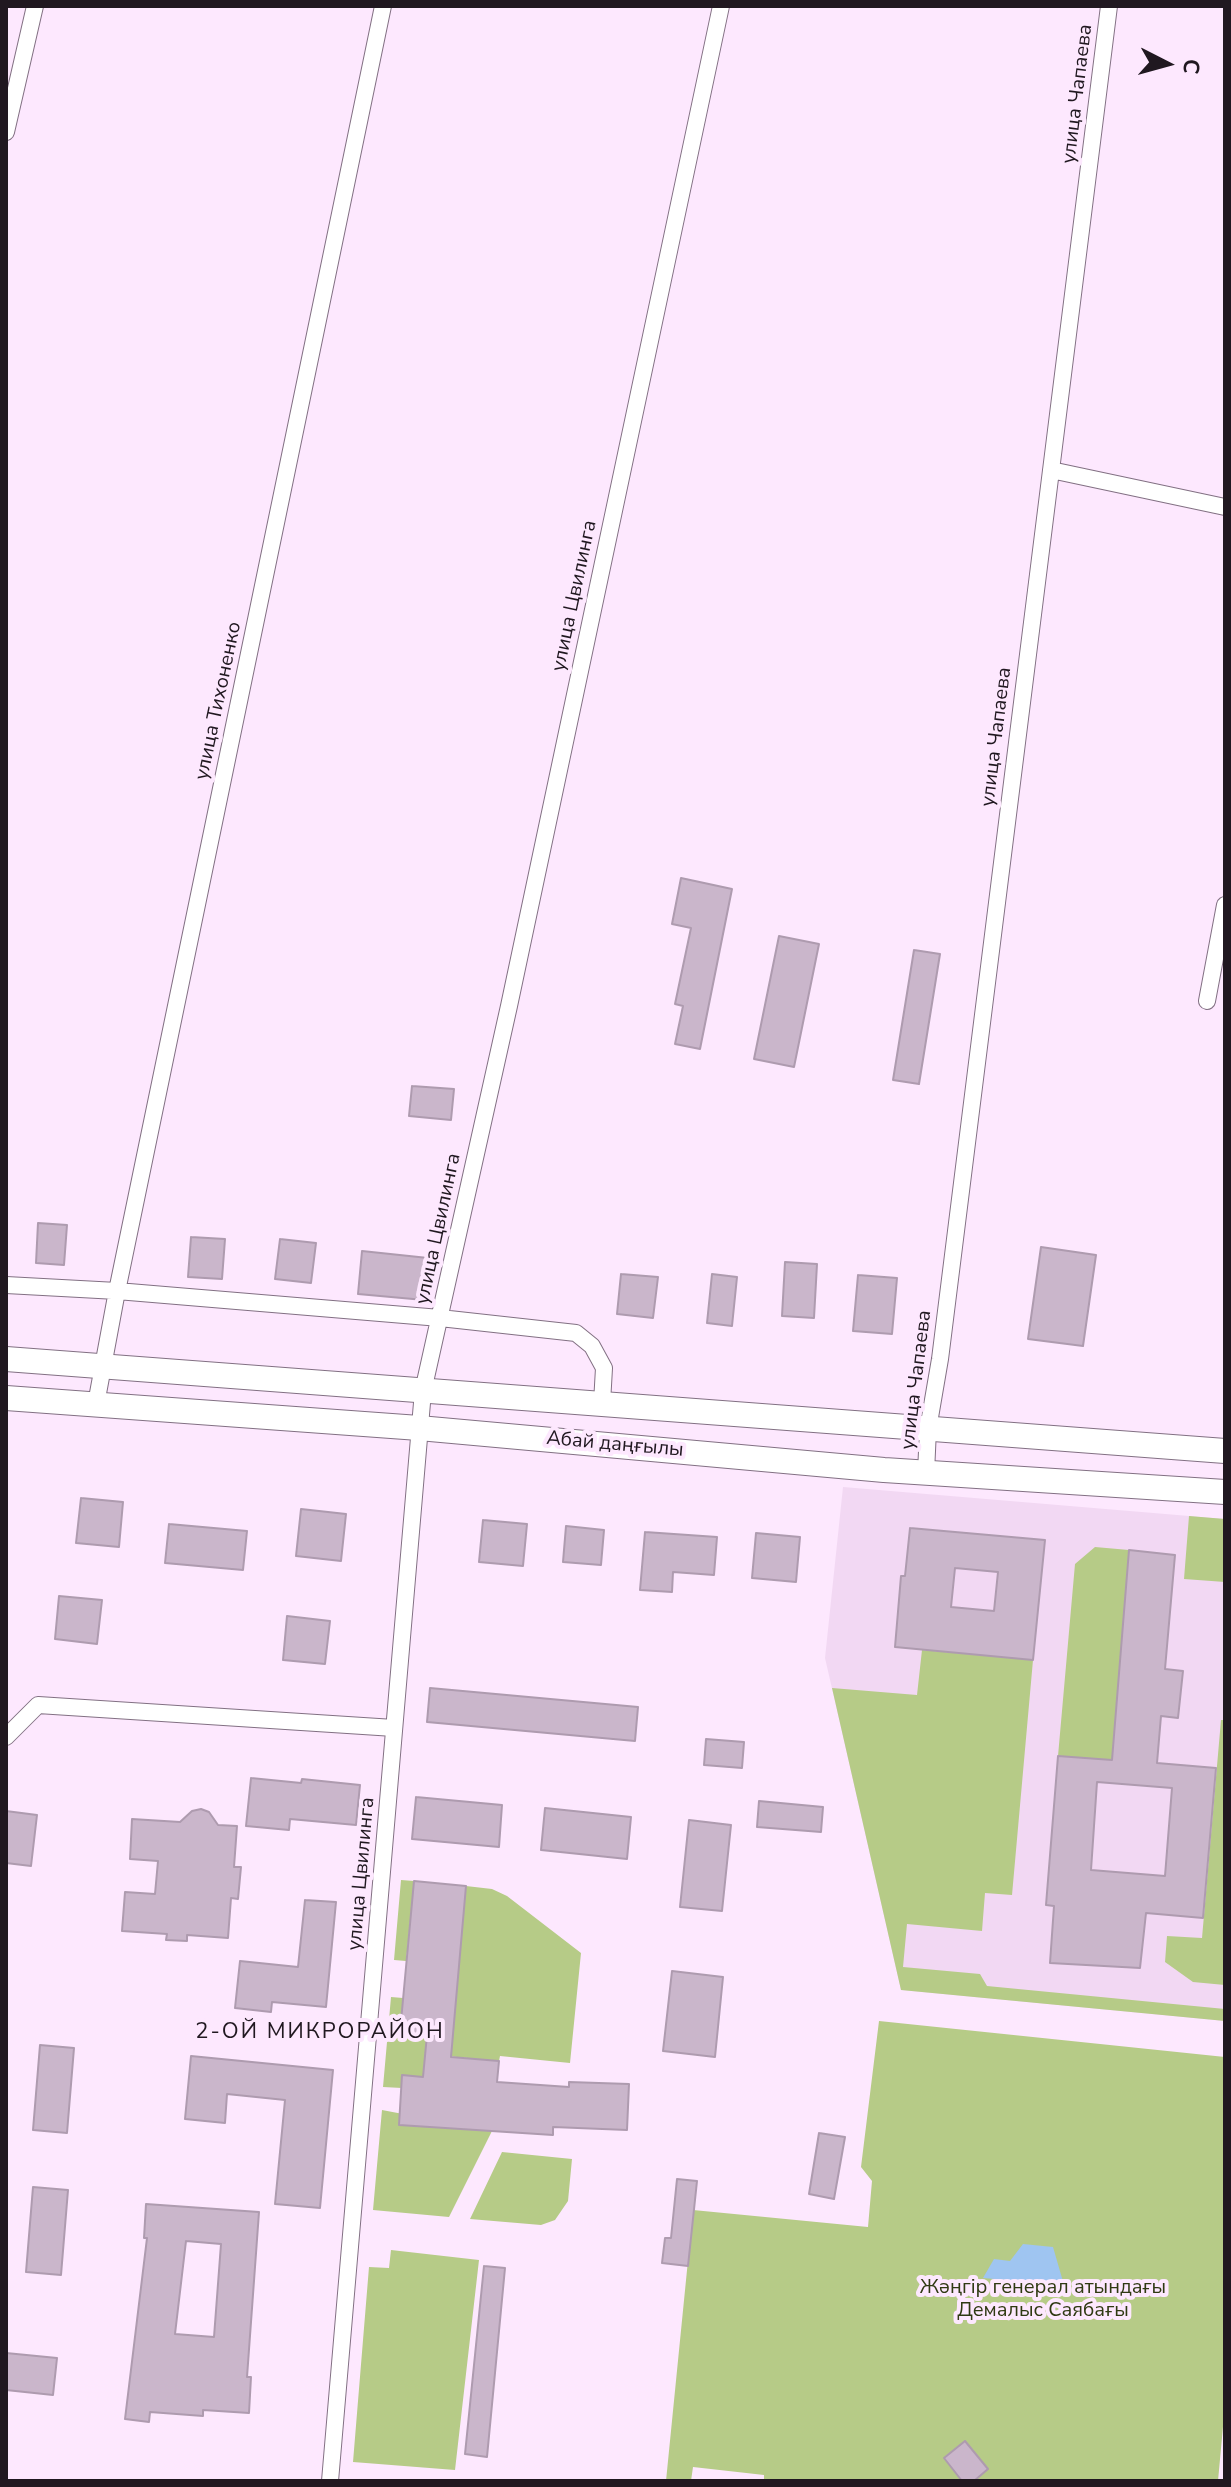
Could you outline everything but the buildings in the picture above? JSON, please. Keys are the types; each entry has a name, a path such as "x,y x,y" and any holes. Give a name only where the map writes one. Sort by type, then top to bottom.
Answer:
{"street":[{"path":"6,132 35,6"},
{"name":"улица Тихоненко","path":"96,1404 383,6"},
{"name":"улица Цвилинга","path":"330,2481 423,1391 721,6"},
{"name":"улица Чапаева","path":"926,1473 928,1429 940,1359 1109,6"},
{"path":"1051,470 1225,507"},
{"path":"1207,1001 1225,905"},
{"path":"6,1285 117,1291 440,1318 576,1333 592,1346 604,1368 602,1403"},
{"name":"Абай даңғылы","path":"6,1359 1225,1451"},
{"name":"Абай даңғылы","path":"6,1398 419,1428 926,1473 1225,1492"},
{"path":"6,1737 38,1705 394,1728"}],"shaded area":[{"path":"843,1487 1225,1519 1225,2021 901,1990 825,1658"}],"green space":[{"path":"1189,1516 1225,1519 1225,1582 1184,1579"},
{"path":"1095,1547 1129,1550 1112,1760 1058,1756 1075,1564"},
{"path":"922,1650 1033,1660 1012,1895 985,1893 982,1931 907,1924 903,1967 980,1974 987,1986 1225,2009 1225,2021 901,1990 832,1688 917,1695"},
{"path":"1221,1720 1225,1720 1225,1985 1193,1982 1165,1962 1167,1936 1202,1938"},
{"path":"401,1880 414,1881 406,1961 394,1960"},
{"path":"466,1886 492,1889 507,1896 581,1953 570,2063 500,2056 499,2061 426,2054 423,2077 403,2076 402,2088 383,2087 391,1997 403,1998 401,2032 453,2036"},
{"name":"Жәңгір генерал атындағы Демалыс Саябағы","path":"879,2021 1225,2057 1225,2405 1218,2481 764,2481 764,2475 693,2467 691,2481 666,2481 693,2210 868,2227 872,2181 861,2167"},
{"path":"382,2110 492,2131 449,2217 373,2210"},
{"path":"502,2152 572,2159 568,2201 555,2220 541,2225 470,2219"},
{"path":"391,2250 479,2260 455,2470 353,2462 369,2267 389,2268"}],"water":[{"path":"1023,2244 1053,2247 1064,2285 983,2278 994,2259 1010,2261"}],"district":[{"name":"2-ОЙ МИКРОРАЙОН","path":"320,2033"}]}
